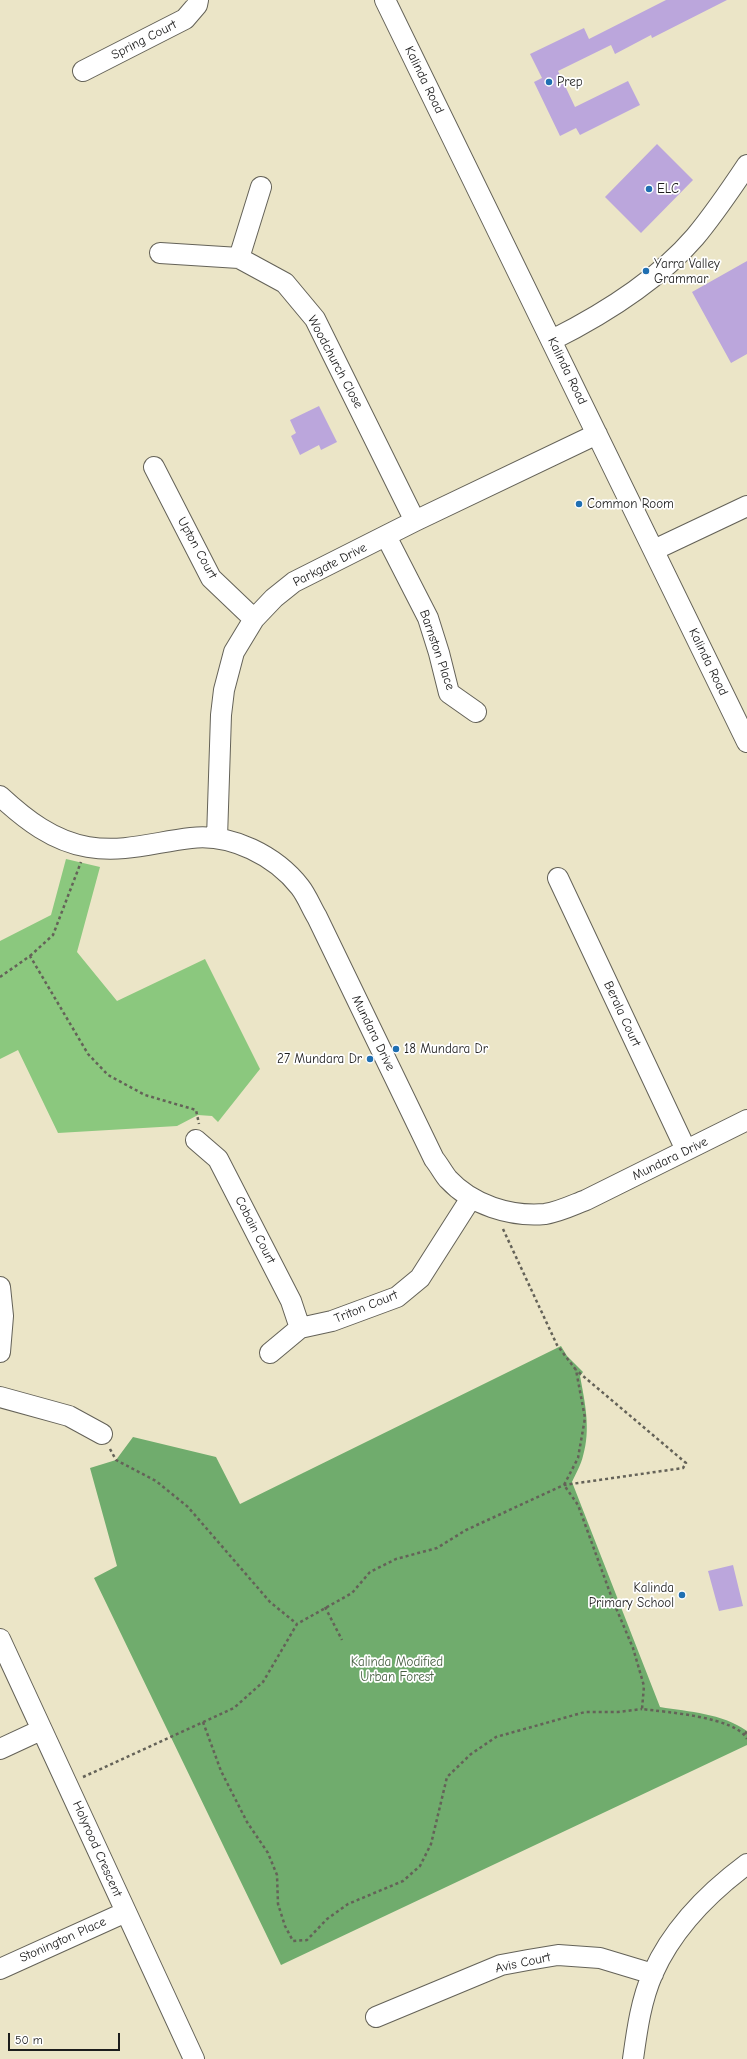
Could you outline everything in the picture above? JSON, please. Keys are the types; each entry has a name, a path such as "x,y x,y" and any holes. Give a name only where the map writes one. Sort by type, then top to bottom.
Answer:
{"street":[{"name":"Spring Court","path":"83,71 185,19 198,0"},
{"name":"Kalinda Road","path":"385,0 747,742"},
{"path":"552,340 574,329 650,280 695,237 747,165"},
{"path":"239,258 261,187"},
{"name":"Woodchurch Close","path":"160,253 239,258 285,283 315,318 416,521"},
{"name":"Parkgate Drive","path":"217,838 221,715 224,690 234,652 254,619 274,598 294,582 416,521 597,434"},
{"name":"Upton Court","path":"154,467 211,578 254,619"},
{"path":"654,550 747,506"},
{"name":"Barnston Place","path":"386,536 428,618 439,652 448,693 476,712"},
{"name":"Mundara Drive","path":"0,796 25,819 41,829 58,838 86,847 127,849 192,838 217,838 240,844 262,854 281,868 300,888 316,917 434,1159 448,1178 471,1198 494,1208 516,1212 546,1214 586,1200 747,1120"},
{"name":"Berala Court","path":"558,878 686,1150"},
{"name":"Cobain Court","path":"196,1140 218,1159 291,1301 300,1328"},
{"name":"Triton Court","path":"270,1354 300,1328 332,1321 396,1297 420,1278 471,1198"},
{"path":"0,1287 3,1316 0,1352"},
{"path":"0,1397 69,1416 102,1434"},
{"name":"Holyrood Crescent","path":"0,1639 194,2059"},
{"path":"0,1749 41,1730"},
{"path":"633,2059 638,2022 653,1974 669,1943 691,1914 720,1884 747,1864"},
{"name":"Stonington Place","path":"0,1968 126,1912"},
{"name":"Avis Court","path":"376,2017 501,1965 558,1955 600,1958 653,1974"}],"path":[{"path":"0,977 30,956 53,934 86,847"},
{"path":"30,956 88,1054 108,1075 128,1087 145,1095 196,1110 199,1123 196,1140"},
{"path":"68,1785 234,1708 263,1682 297,1624 352,1593 370,1572 396,1559 437,1548 466,1530 564,1485 683,1468 686,1463 576,1370 557,1345 503,1229"},
{"path":"564,1485 578,1458 585,1418 576,1370"},
{"path":"102,1434 116,1460 156,1481 188,1507 270,1602 297,1624"},
{"path":"564,1485 578,1505 632,1648 644,1686 642,1709"},
{"path":"325,1607 342,1640"},
{"path":"203,1722 221,1771 247,1822 268,1852 277,1875 278,1904 285,1926 293,1941 307,1940 327,1918 348,1904 403,1881 420,1866 431,1844 447,1777 471,1754 496,1737 585,1712 618,1712 642,1709 685,1714 716,1721 744,1734 747,1740"},
{"path":"744,1734 747,1731"}],"green space":[{"path":"66,859 100,867 77,952 117,1001 205,959 260,1069 218,1122 212,1116 198,1115 177,1126 58,1133 18,1050 0,1059 0,941 51,915"},
{"name":"Kalinda Modified Urban Forest","path":"561,1346 567,1356 583,1372 580,1376 584,1396 587,1436 580,1466 572,1482 660,1707 705,1714 727,1720 747,1731 747,1745 281,1965 94,1578 117,1566 90,1468 116,1460 133,1437 216,1457 240,1504"}],"building":[{"name":"Prep","path":"666,0 727,0 652,38 651,35 615,54 611,45 558,71 575,107 628,81 640,105 580,135 576,128 560,136 534,82 542,78 530,54 584,28 589,39"},
{"name":"ELC","path":"657,144 693,180 641,233 605,197"},
{"path":"747,261 747,354 731,363 692,292"},
{"path":"319,406 337,442 321,450 319,445 300,455 291,436 296,433 290,420"},
{"path":"733,1565 743,1606 719,1611 708,1571"}],"place":[{"name":"Prep","path":"549,82"},
{"name":"ELC","path":"649,189"},
{"name":"Yarra Valley Grammar","path":"646,271"},
{"name":"Common Room","path":"579,504"},
{"name":"18 Mundara Dr","path":"396,1049"},
{"name":"27 Mundara Dr","path":"370,1059"},
{"name":"Kalinda Primary School","path":"682,1595"}]}
